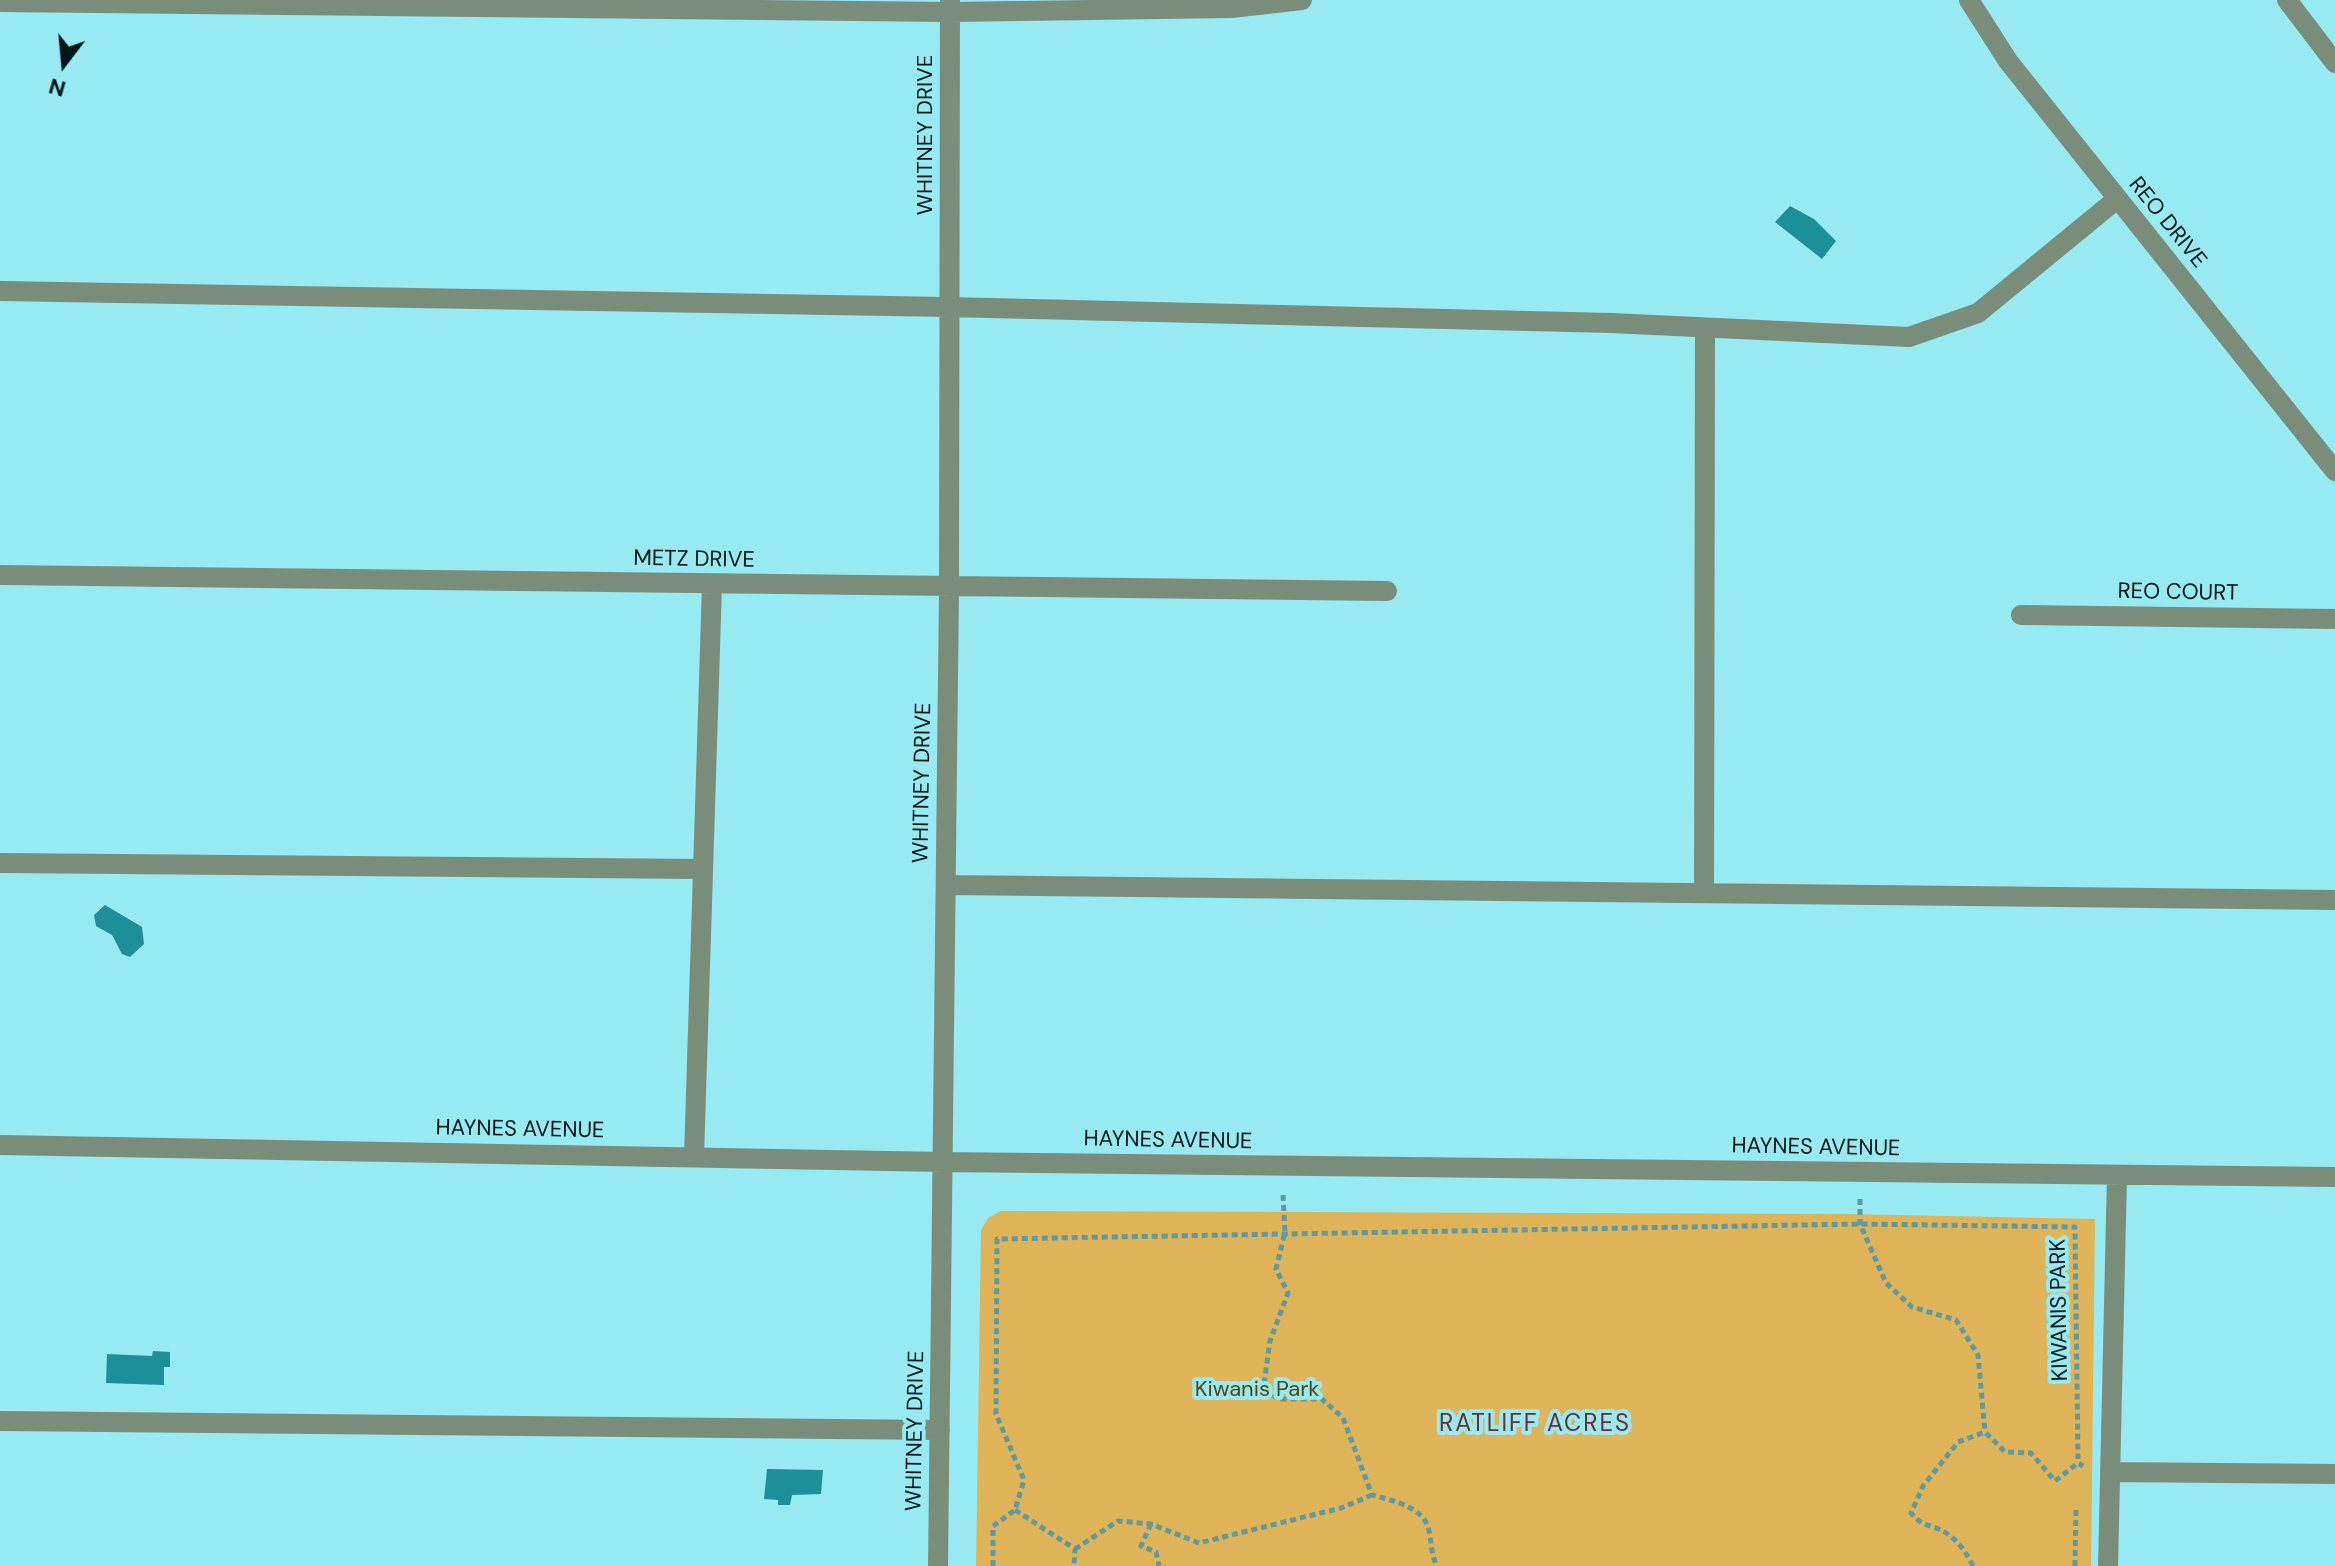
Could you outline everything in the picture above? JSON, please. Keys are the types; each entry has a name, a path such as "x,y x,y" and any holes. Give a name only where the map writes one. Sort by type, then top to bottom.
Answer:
{"street":[{"path":"0,2 1231,8 1302,0"},
{"name":"REO DRIVE","path":"1969,0 2008,61 2335,471"},
{"path":"2287,0 2334,60"},
{"name":"WHITNEY DRIVE","path":"938,1566 949,588 950,6"},
{"path":"0,291 949,307 1705,328 1909,337 1978,313 2117,199"},
{"path":"1704,893 1705,328"},
{"name":"METZ DRIVE","path":"0,575 1387,591"},
{"path":"694,1157 712,585"},
{"name":"REO COURT","path":"2021,615 2335,619"},
{"path":"0,863 703,869"},
{"path":"946,885 2335,900"},
{"name":"HAYNES AVENUE","path":"0,1145 943,1162 2335,1177"},
{"path":"2108,1566 2117,1175"},
{"path":"0,1421 940,1430"},
{"path":"2110,1472 2335,1474"}],"path":[{"path":"1282,1166 1285,1232 1276,1269 1288,1293 1270,1341 1264,1384 1277,1399 1322,1399 1343,1418 1372,1495"},
{"path":"1860,1172 1860,1224 1886,1283 1912,1307 1956,1320 1978,1355 1985,1432 2005,1452 2031,1453 2055,1481 2078,1463"},
{"name":"KIWANIS PARK","path":"993,1566 993,1526 1015,1510 1024,1480 996,1414 997,1239 1860,1224 2075,1227 2077,1478"},
{"path":"1973,1566 1966,1551 1948,1534 1920,1524 1911,1513 1923,1486 1958,1442 1985,1432"},
{"path":"1075,1549 1118,1521 1151,1524 1199,1543 1341,1508 1372,1495 1407,1505 1427,1524 1432,1557 1437,1566"},
{"path":"2075,1566 2076,1507"},
{"path":"1015,1510 1075,1549"},
{"path":"1151,1524 1141,1546 1156,1552 1159,1566"},
{"path":"1074,1566 1075,1549"}],"green space":[{"name":"Kiwanis Park","path":"1001,1211 1846,1214 2095,1219 2091,1566 976,1566 981,1230 988,1218"}],"water":[{"path":"1790,206 1814,219 1836,241 1822,259 1775,222"},
{"path":"105,905 142,927 144,944 130,957 122,954 112,935 96,926 94,915"},
{"path":"153,1351 170,1352 170,1367 164,1367 164,1385 106,1383 107,1354 152,1356"},
{"path":"767,1469 823,1470 821,1494 792,1495 790,1505 778,1505 778,1500 764,1499"}],"district":[{"name":"RATLIFF ACRES","path":"1535,1425"}]}
